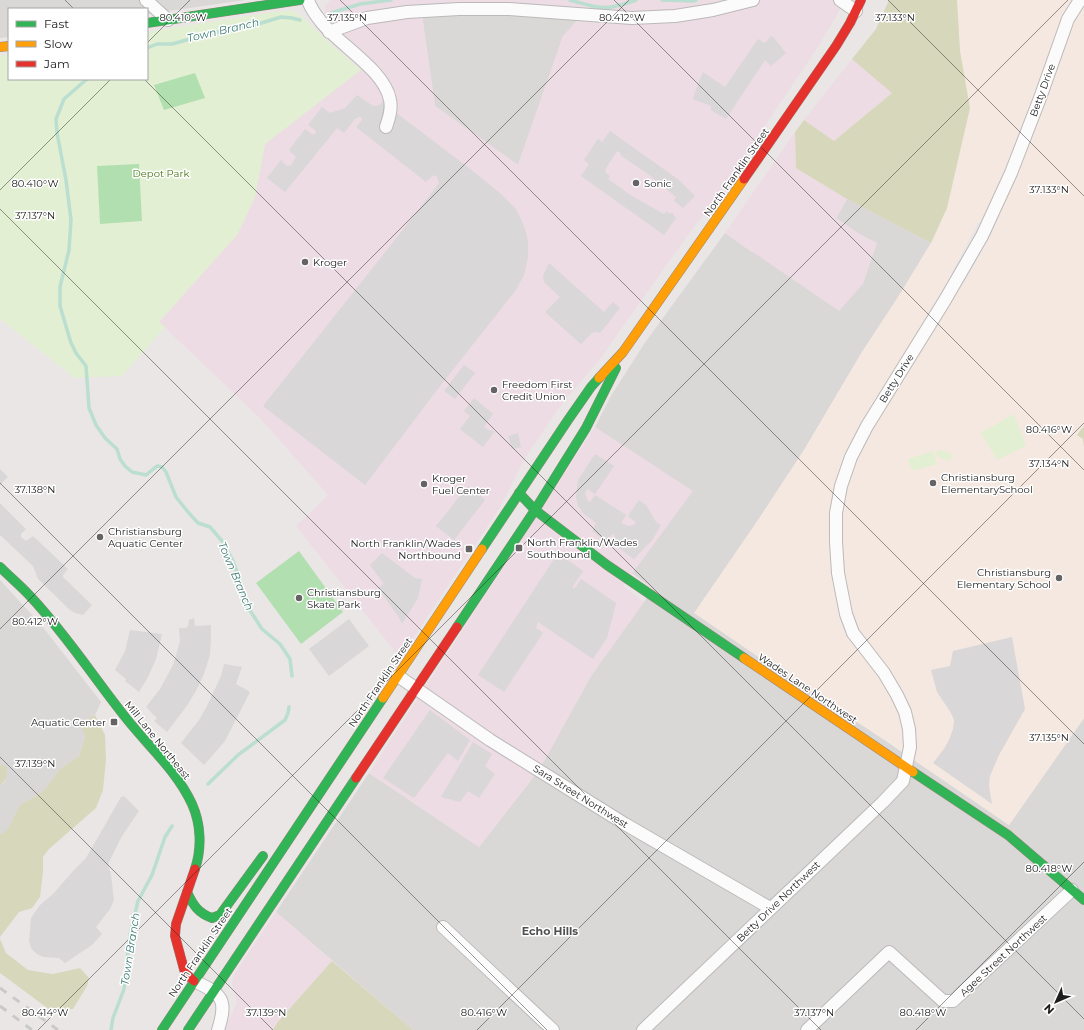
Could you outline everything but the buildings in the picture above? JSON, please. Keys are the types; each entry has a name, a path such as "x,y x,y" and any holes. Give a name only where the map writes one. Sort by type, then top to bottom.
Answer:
{"main road":[{"path":"148,23 300,0"},
{"name":"North Franklin Street","path":"162,1030 591,387 623,352 807,89 833,51 858,5"},
{"name":"North Franklin Street","path":"188,1030 535,510 586,428 623,352"},
{"name":"Wades Lane Northwest","path":"520,493 535,510 607,565 1008,835 1084,900"},
{"name":"Mill Lane Northeast","path":"0,567 31,597 55,626 126,718 178,780 186,793 197,819 200,835 199,851 196,866 176,924 175,936 185,972 194,981"},
{"path":"187,892 196,909 203,915 212,918 220,914 264,853 303,818"}],"street":[{"path":"146,0 168,20"},
{"path":"308,0 310,8 329,32 378,75 388,89 390,115 386,126"},
{"path":"329,32 367,18 422,11 509,9 632,18 668,17 713,10 753,0"},
{"path":"840,0 858,5"},
{"name":"Betty Drive","path":"906,767 910,747 909,729 905,712 884,673 853,633 846,614 838,573 836,542 836,513 841,486 851,457 867,426 945,300 988,224 1005,186 1040,98 1068,19 1080,0"},
{"name":"Sara Street Northwest","path":"398,676 490,740 618,820 770,908"},
{"name":"Betty Drive Northwest","path":"643,1030 883,802 903,781 906,767"},
{"name":"Agee Street Northwest","path":"807,1030 889,952 943,1001 953,1001 1072,890"},
{"path":"443,927 554,1030"},
{"path":"194,981 214,990 221,1000 223,1009 218,1030"}],"shaded area":[{"path":"0,0 246,0 148,14 148,8 8,8 8,37 0,38"},
{"path":"330,0 844,0 836,17 816,50 716,198 677,250 600,359 561,405 525,458 499,509 400,658 296,526 328,495 260,418 159,322 237,235 255,197 265,144 372,60 327,17 325,6","holes":["485,13 578,19 563,36 518,165 435,106 422,16"]},
{"name":"Christiansburg ElementarySchool","path":"957,0 1084,0 1084,718 1009,825 694,613 804,450 862,352 931,243 947,208 960,51","holes":["978,222 993,230 965,282 951,274"]},
{"path":"485,13 579,19 563,36 518,165 435,106 422,15"},
{"path":"771,36 786,53 771,66 765,60 726,119 711,110 711,106 693,99 703,72 725,87 758,39 765,43"},
{"path":"852,59 893,92 834,141 804,120"},
{"path":"357,95 373,106 380,105 382,102 501,194 516,209 524,226 528,241 528,257 524,275 516,290 444,381 365,485 263,406 439,183 437,177 434,175 426,182 356,127 362,120 361,117 355,119 344,133 337,128 285,192 267,178 281,160 287,166 291,165 296,157 289,150 305,129 314,135 316,132 315,130 308,125 322,107 330,113 345,108"},
{"path":"610,131 679,180 695,196 683,208 674,201 676,197 648,174 620,155 621,153 617,151 605,170 610,176 608,179 632,196 664,214 667,211 669,214 672,213 676,218 664,235 581,176 589,164 584,160 598,139 602,142"},
{"path":"795,132 796,168 847,199 836,218 859,234 877,243 863,284 839,311 725,233"},
{"path":"847,199 931,243 862,352 804,450 760,517 757,656 886,741 1009,825 1084,718 1084,1030 413,1030 276,912 369,773 479,847 532,779 544,761 591,676 653,589 632,573 595,427 611,396 644,344 725,233 752,252 877,243 859,234 836,218"},
{"path":"549,263 604,312 613,302 620,308 600,333 592,333 581,344 545,312 560,297 544,282 543,276"},
{"path":"464,365 475,373 455,399 444,391"},
{"path":"474,398 493,414 484,427 488,430 495,431 483,447 460,429 470,416 464,411"},
{"path":"595,427 693,491 623,586 644,602 591,676 544,761 532,779 479,847 369,773"},
{"path":"518,433 521,447 512,449 508,436"},
{"path":"595,454 614,466 595,494 587,489 585,494 588,501 590,502 595,495 626,515 621,523 628,526 634,525 636,522 628,516 639,500 646,505 656,522 661,525 653,539 634,559 612,543 615,538 614,534 611,535 607,542 592,531 596,523 583,513 578,506 576,497 578,480"},
{"path":"0,469 8,477 0,485"},
{"path":"468,486 485,500 454,540 436,526"},
{"path":"0,503 26,529 21,534 21,537 26,541 33,536 68,569 63,577 92,605 83,615 70,610 38,579 33,566 0,535"},
{"path":"382,553 415,578 422,579 418,598 402,624 378,588 384,584 370,565"},
{"path":"558,553 583,571 573,588 575,588 581,579 616,603 607,638 593,659 538,622 536,628 543,633 504,692 478,675"},
{"path":"0,580 42,626 101,702 95,715 81,723 85,737 79,756 60,769 46,788 36,796 20,805 7,830 0,835 0,786 5,782 0,764"},
{"path":"194,618 195,626 211,625 210,655 204,674 196,691 167,732 154,721 157,718 146,707 160,689 173,665 180,641 179,628 186,628 189,620"},
{"path":"349,619 369,646 329,676 309,649"},
{"path":"130,630 162,634 156,659 139,692 125,681 126,679 115,670 125,651"},
{"path":"1012,637 1025,709 999,755 990,776 989,786 992,804 933,763 949,740 953,729 954,720 937,692 931,670 950,666 953,651"},
{"path":"224,664 242,667 236,684 250,692 225,741 204,765 181,743 199,720 206,708 221,676"},
{"path":"430,710 470,740 458,761 448,753 414,798 383,778"},
{"path":"473,742 492,754 485,766 495,774 479,798 468,791 460,802 441,797"},
{"path":"124,796 139,811 122,836 108,864 114,900 110,909 96,927 102,934 92,945 65,963 59,958 43,957 37,954 31,948 29,941 31,918 40,905 53,894 86,858 121,797"},
{"path":"276,912 332,961 277,1023 273,1030 224,1030 237,1003 232,984 233,976"}],"green space":[{"path":"889,0 957,0 960,51 970,108 947,208 931,243 847,199 796,168 795,132 804,120 834,141 892,93 852,59 876,29"},
{"name":"Depot Park","path":"280,11 293,11 301,16 361,70 265,144 255,197 237,235 159,322 165,327 122,376 75,378 0,319 0,56 8,54 8,80 148,80 148,32"},
{"path":"195,73 205,98 164,110 154,85"},
{"path":"139,164 142,221 100,224 97,166"},
{"path":"1014,414 1026,446 997,460 981,433 982,431"},
{"path":"1084,427 1084,448 1083,439 1077,435"},
{"path":"939,450 952,454 950,461 938,457 935,454"},
{"path":"933,451 937,464 912,471 908,459"},
{"name":"Christiansburg Skate Park","path":"299,551 343,612 301,644 256,583"},
{"path":"95,715 105,735 106,760 103,790 96,808 49,849 43,857 40,897 32,908 19,912 0,937 0,835 7,830 20,805 36,796 46,788 60,769 79,756 85,737 80,723"},
{"path":"0,764 7,767 7,773 4,782 0,786"},
{"path":"0,939 6,953 28,970 53,974 80,968 89,978 87,986 73,1009 50,1010 0,973"},
{"path":"332,961 413,1030 273,1030 277,1023"}],"waterway":[{"name":"Town Branch","path":"331,13 360,4 391,0"},
{"name":"Town Branch","path":"570,0 603,8 617,6 636,0"},
{"name":"Town Branch","path":"662,0 696,0"},
{"name":"Town Branch","path":"148,48 157,44 172,44 208,34 258,24 281,17 300,20"},
{"name":"Town Branch","path":"86,80 64,99 56,119 71,220 69,250 60,287 60,306 71,343 76,353 86,366 89,408 96,425 105,438 117,449 120,459 125,466 132,472 146,475 157,466 162,467 166,472 176,497 188,512 198,523 210,527 222,541 233,561 241,583 244,601 262,629 280,644 290,659 292,676"},
{"name":"Town Branch","path":"208,784 238,755 285,720 289,707"},
{"name":"Town Branch","path":"111,1030 113,1018 124,989 130,935 138,901 152,875 165,837 172,826"}],"railway":[{"path":"0,988 58,1030"},
{"path":"0,1006 32,1030"}],"traffic: fast":[{"path":"148,23 300,0"},
{"path":"457,627 535,510 586,428 616,368"},
{"path":"482,549 568,420 599,378"},
{"path":"519,493 535,510 607,565 744,658"},
{"path":"0,567 27,592 56,625 114,703 162,759 186,792 195,812 200,836 199,853 195,869"},
{"path":"162,1030 383,698"},
{"path":"913,772 1008,835 1084,900"},
{"path":"188,1030 356,778"},
{"path":"187,892 194,905 203,914 212,918 220,915 263,856"}],"traffic: slow":[{"path":"0,47 8,46"},
{"path":"599,378 623,352 744,179"},
{"path":"383,698 482,549"},
{"path":"744,658 913,772"}],"traffic: jam":[{"path":"744,179 836,46 850,23 861,0"},
{"path":"356,778 457,627"},
{"path":"194,981 185,973 175,936 176,924 195,869"}],"place":[{"name":"Sonic","path":"636,183"},
{"name":"Kroger","path":"305,262"},
{"name":"Freedom First Credit Union","path":"494,390"},
{"name":"Christiansburg ElementarySchool","path":"933,483"},
{"name":"Kroger Fuel Center","path":"424,484"},
{"name":"Christiansburg Aquatic Center","path":"100,537"},
{"name":"North Franklin/Wades Southbound","path":"519,548"},
{"name":"North Franklin/Wades Northbound","path":"469,549"},
{"name":"Christiansburg Elementary School","path":"1059,578"},
{"name":"Christiansburg Skate Park","path":"299,598"},
{"name":"Aquatic Center","path":"114,722"}],"district":[{"name":"Echo Hills","path":"550,931"}]}
